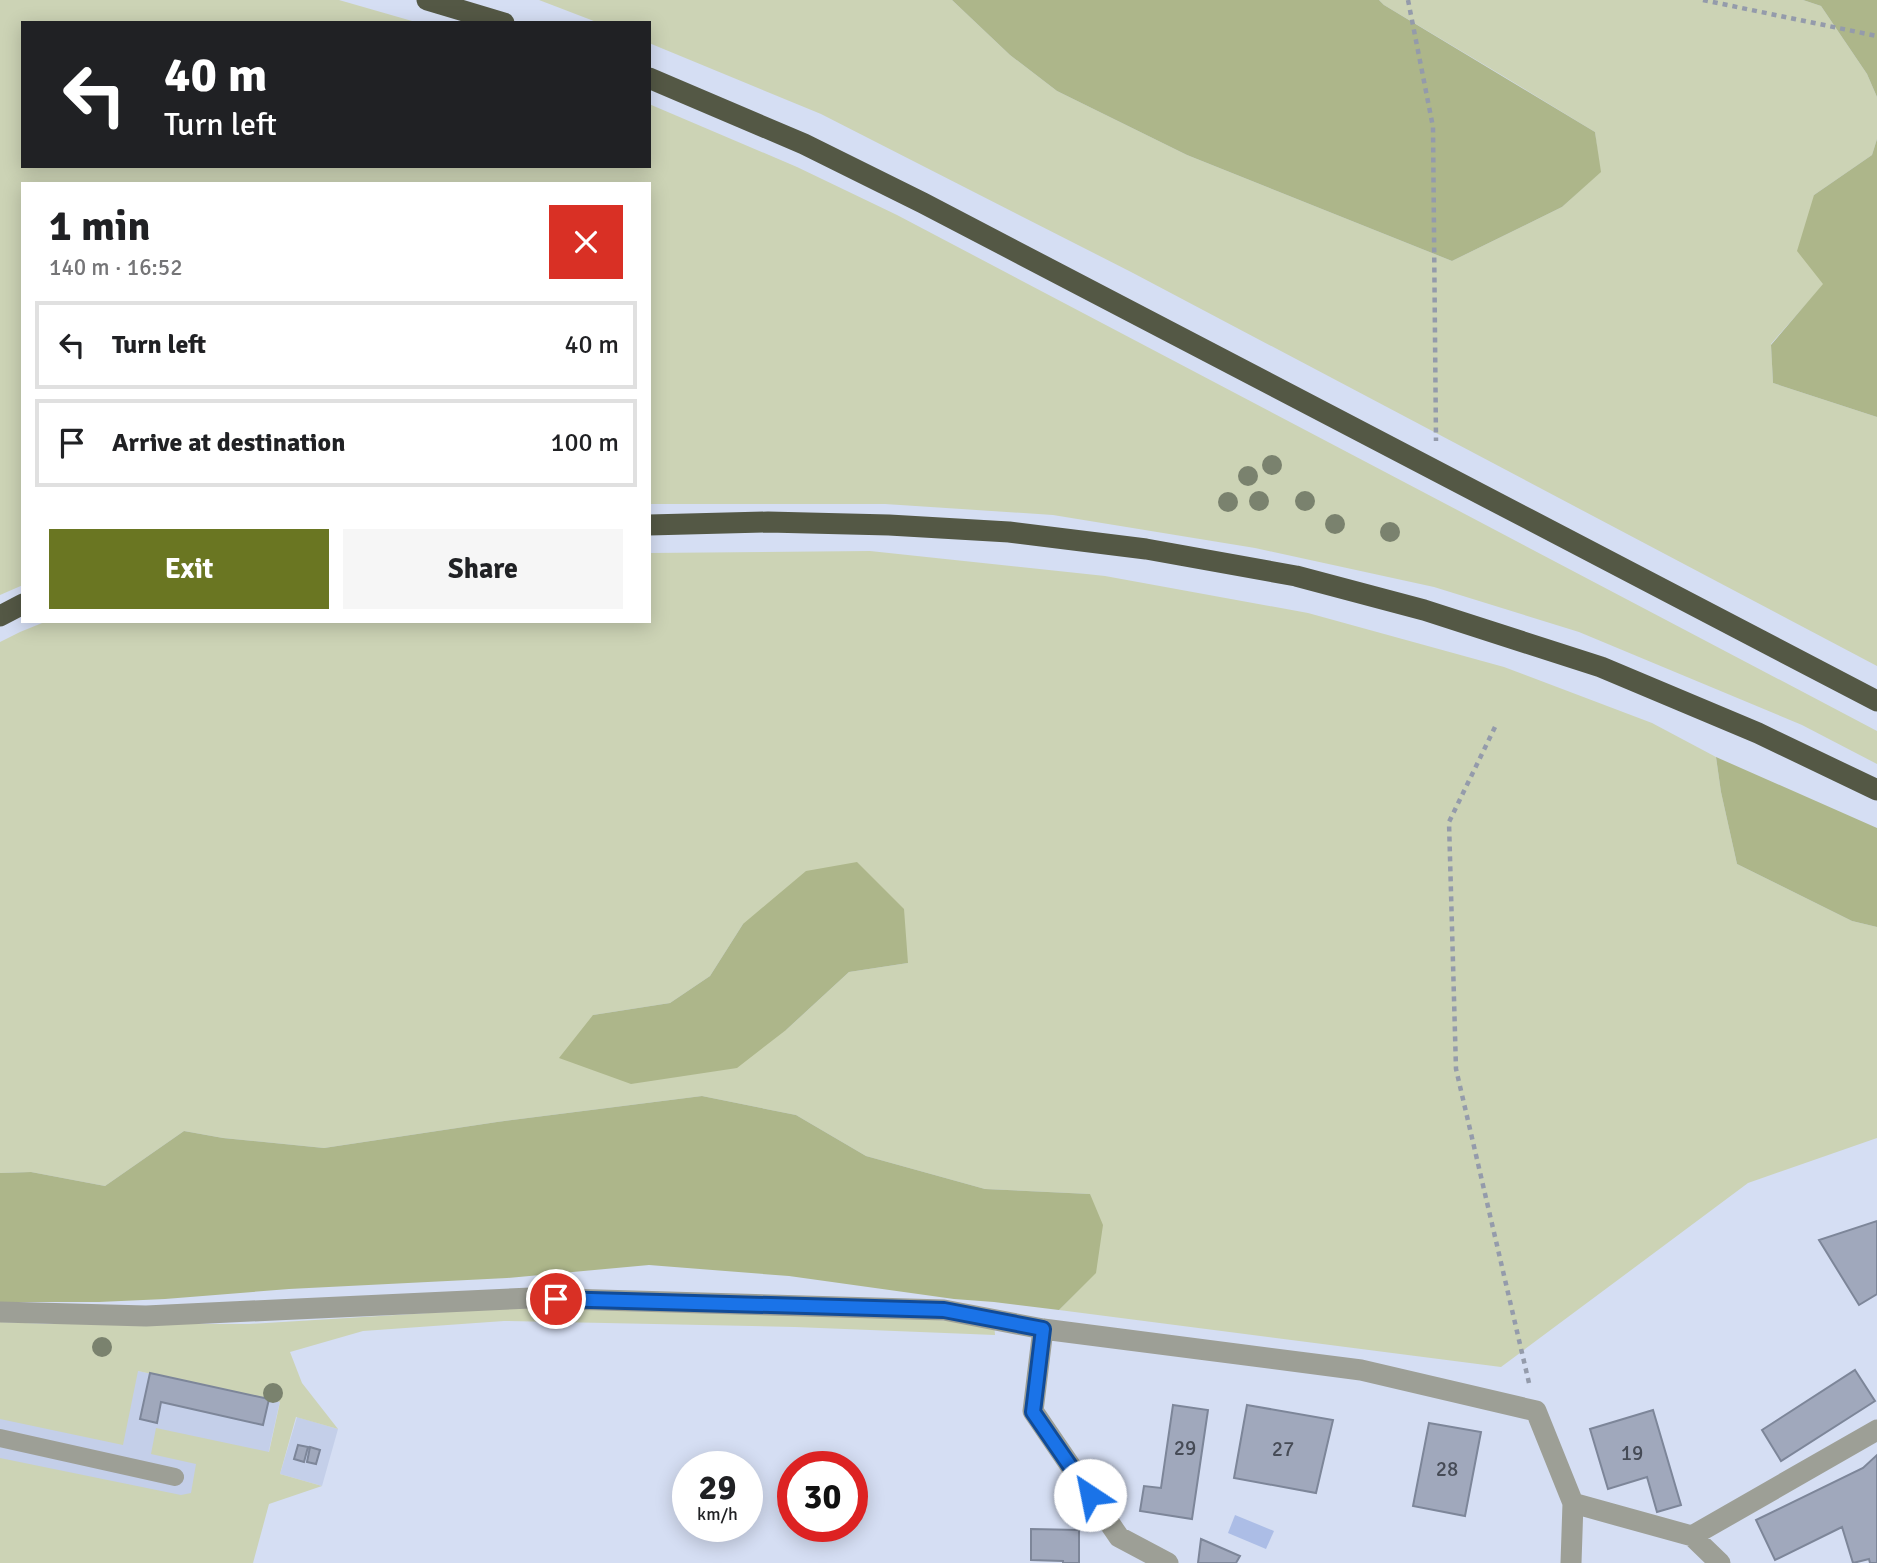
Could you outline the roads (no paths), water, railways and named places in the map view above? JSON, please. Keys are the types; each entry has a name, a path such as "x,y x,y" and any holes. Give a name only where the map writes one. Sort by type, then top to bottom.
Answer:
{"highway":[{"path":"427,0 497,21"},
{"path":"651,79 804,144 923,203 1877,701"},
{"path":"651,525 768,522 1009,532 1146,549 1296,576 1424,610 1601,667 1758,733 1877,790"},
{"path":"0,616 21,605"}],"street":[{"path":"0,1312 146,1316 531,1298 944,1310 1043,1329 1361,1370 1536,1411 1573,1503 1571,1563"},
{"path":"1043,1329 1033,1412 1119,1537 1168,1563"},
{"path":"1692,1536 1877,1430"},
{"path":"1573,1503 1692,1536 1720,1563"}],"lane":[{"path":"0,1438 175,1477"}]}
